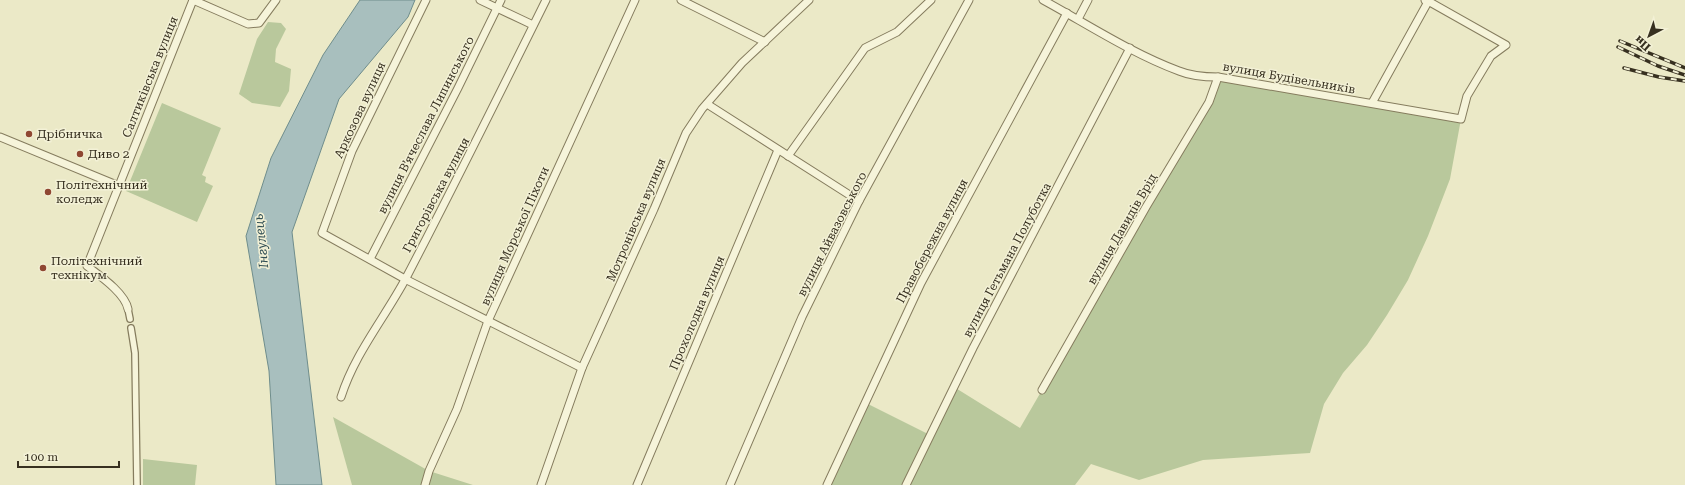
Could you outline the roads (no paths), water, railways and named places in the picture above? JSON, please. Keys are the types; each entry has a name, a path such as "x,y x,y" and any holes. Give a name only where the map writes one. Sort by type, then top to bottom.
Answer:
{"street":[{"path":"193,0 248,24 259,23 276,0"},
{"name":"Салтиківська вулиця","path":"128,309 127,302 118,291 87,266 193,0"},
{"name":"Аркозова вулиця","path":"370,259 322,233 352,151 426,0"},
{"path":"480,0 532,25"},
{"name":"вулиця В’ячеслава Липинського","path":"370,259 458,88 501,0"},
{"name":"Григорівська вулиця","path":"341,397 354,362 405,279 432,225 469,158 532,25 546,0"},
{"name":"вулиця Морської Піхоти","path":"425,485 429,471 457,409 488,321 635,0"},
{"path":"681,0 765,42"},
{"name":"Мотронівська вулиця","path":"541,485 582,368 654,209 681,141 696,118 742,63 809,0"},
{"path":"788,156 865,48 897,32 931,0"},
{"name":"вулиця Айвазовського","path":"730,485 802,317 859,201 969,0"},
{"name":"вулиця Будівельників","path":"1043,0 1130,48 1179,72 1197,76 1218,77 1461,119 1467,96 1490,56 1506,45 1427,0"},
{"path":"1078,19 1088,0"},
{"path":"1372,104 1427,0"},
{"name":"Правобережна вулиця","path":"827,485 921,283 1067,13"},
{"name":"вулиця Гетьмана Полуботка","path":"906,485 973,348 1130,48"},
{"name":"вулиця Давидів Брід","path":"1042,390 1146,207 1209,102 1218,77"},
{"path":"708,104 859,201"},
{"path":"0,137 119,186"},
{"name":"Прохолодна вулиця","path":"637,485 778,150"},
{"path":"370,259 405,279 582,368"},
{"path":"128,309 130,319"},
{"path":"131,328 135,353 137,485"}],"water":[{"name":"Інгулець","path":"360,0 415,0 408,17 339,99 292,232 322,485 276,485 269,371 246,236 271,158 323,55"}],"railway":[{"path":"1620,41 1685,68"},
{"path":"1618,47 1658,66 1685,75"},
{"path":"1624,68 1659,77 1685,81"}],"place":[{"name":"Дрібничка","path":"29,134"},
{"name":"Диво 2","path":"80,154"},
{"name":"Політехнічний коледж","path":"48,192"},
{"name":"Політехнічний технікум","path":"43,268"}]}
